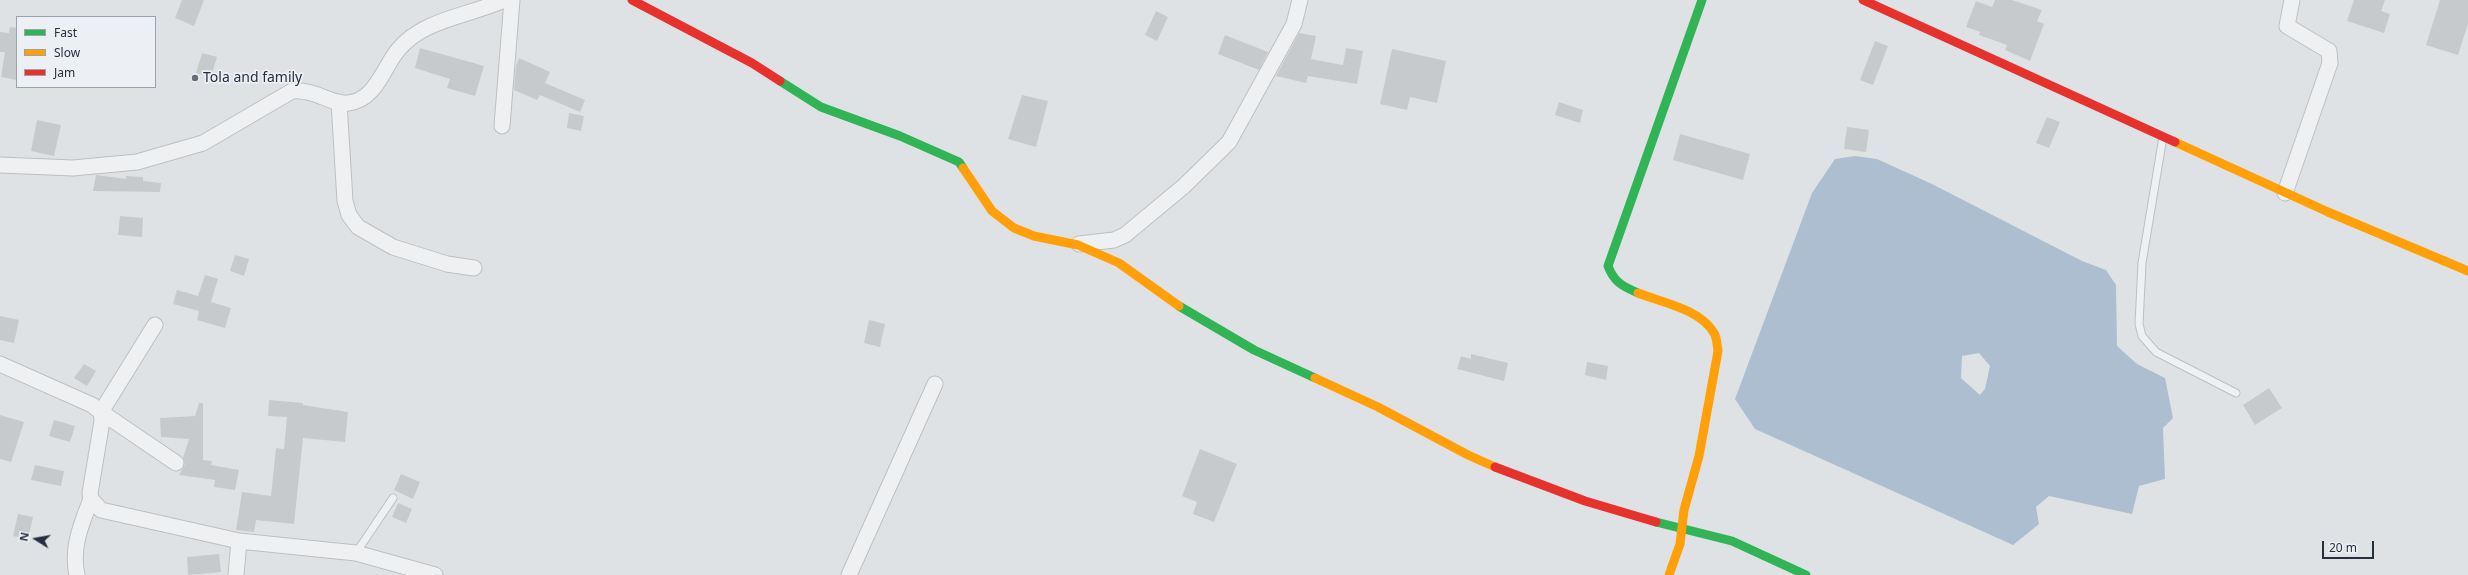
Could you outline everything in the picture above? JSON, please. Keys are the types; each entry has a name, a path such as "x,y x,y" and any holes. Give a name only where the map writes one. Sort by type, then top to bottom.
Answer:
{"street":[{"path":"0,165 73,168 137,162 203,143 292,91 310,91 339,102 348,103 362,99 378,82 398,50 423,28 504,0"},
{"path":"502,126 512,0"},
{"path":"632,0 752,63 821,107 900,136 959,162 992,211 1014,228 1034,236 1078,245 1118,263 1181,307 1254,350 1378,407 1468,455 1585,501 1682,530 1732,541 1806,575"},
{"path":"1078,245 1110,241 1126,235 1184,186 1229,142 1294,24 1300,0"},
{"path":"1669,575 1680,544 1684,510 1699,456 1711,400 1718,351 1715,334 1706,322 1692,314 1621,286 1613,278 1608,266 1702,0"},
{"path":"1863,0 2285,193 2415,251 2468,271"},
{"path":"2285,193 2330,64 2329,51 2286,26 2292,0"},
{"path":"339,102 345,201 349,215 358,227 392,247 421,257 474,268"},
{"path":"77,575 75,562 76,538 91,499 90,488 102,421 101,412 155,325"},
{"path":"0,364 92,405 176,463"},
{"path":"849,575 935,384"},
{"path":"91,499 96,507 107,512 240,541 356,553 435,575"},
{"path":"236,575 240,541"}],"lane":[{"path":"2163,136 2142,263 2139,324 2142,336 2156,352 2236,393"},
{"path":"356,553 393,498"}],"water":[{"path":"1855,156 1877,159 1932,184 2082,261 2106,270 2116,285 2117,346 2137,364 2165,378 2173,418 2163,428 2165,479 2139,486 2132,514 2049,496 2036,507 2039,524 2013,545 1755,429 1735,399 1812,193 1835,159","holes":["1979,353 1990,366 1985,389 1980,395 1961,378 1962,356"]}],"building":[{"path":"182,0 204,0 194,26 175,18"},
{"path":"1995,0 2012,0 2042,10 2037,21 2044,24 2030,61 2005,50 2007,45 1979,35 1980,32 1966,27 1976,1 1992,7"},
{"path":"2354,0 2385,0 2381,11 2390,14 2384,33 2347,21"},
{"path":"2440,0 2468,0 2468,24 2458,55 2426,45"},
{"path":"1156,11 1168,17 1157,41 1145,35"},
{"path":"10,27 16,28 16,80 1,77 5,52 0,52 0,32 9,33"},
{"path":"1299,33 1316,36 1311,59 1343,65 1346,48 1363,51 1357,84 1308,76 1306,83 1276,76"},
{"path":"1225,35 1268,52 1259,70 1218,54"},
{"path":"1875,41 1888,46 1873,85 1860,80"},
{"path":"420,48 484,66 475,96 447,88 450,79 415,68"},
{"path":"1392,49 1446,61 1437,103 1410,97 1407,110 1380,104"},
{"path":"202,53 217,57 211,77 196,73"},
{"path":"519,58 550,72 545,83 585,100 580,112 540,95 537,100 514,90 516,66"},
{"path":"1022,95 1048,101 1036,147 1008,139"},
{"path":"1559,102 1583,110 1580,123 1555,115"},
{"path":"569,113 584,116 581,131 567,128"},
{"path":"2047,117 2060,122 2049,148 2036,143"},
{"path":"37,120 61,125 54,156 31,151"},
{"path":"1847,127 1869,130 1866,152 1844,149"},
{"path":"1680,134 1750,154 1743,180 1673,160"},
{"path":"96,175 126,179 126,176 143,177 143,181 161,183 160,192 93,191"},
{"path":"120,216 143,218 142,237 118,235"},
{"path":"235,255 249,259 244,276 230,271"},
{"path":"205,275 218,279 211,302 231,308 225,328 197,320 199,311 173,304 177,290 198,296"},
{"path":"0,316 19,320 14,343 0,340"},
{"path":"869,320 885,324 880,347 864,343"},
{"path":"1471,354 1508,363 1504,381 1457,369 1461,356 1471,359"},
{"path":"1587,362 1608,366 1606,380 1585,375"},
{"path":"84,364 96,371 87,386 74,378"},
{"path":"2269,388 2282,408 2255,425 2243,405"},
{"path":"269,400 303,403 303,405 348,412 345,442 303,438 294,524 256,520 254,532 236,530 242,492 271,496 276,448 284,449 287,417 268,416"},
{"path":"199,403 203,403 203,460 212,461 211,465 239,470 235,490 214,487 215,480 179,475 185,464 183,458 189,439 161,437 160,418 195,416"},
{"path":"0,415 24,422 11,462 0,459"},
{"path":"54,420 75,426 70,442 49,436"},
{"path":"1200,449 1237,464 1214,522 1193,514 1197,502 1182,496"},
{"path":"35,465 64,471 61,486 31,480"},
{"path":"401,474 420,482 413,499 394,490"},
{"path":"398,503 412,509 406,523 392,517"},
{"path":"18,514 33,517 28,539 13,536"},
{"path":"219,554 221,572 188,575 187,557"}],"traffic: fast":[{"path":"1638,293 1619,283 1613,276 1608,266 1702,0"},
{"path":"780,81 821,107 900,136 959,162 963,168"},
{"path":"1179,306 1254,350 1315,378"},
{"path":"1656,522 1732,541 1806,575"}],"traffic: slow":[{"path":"2175,142 2328,212 2468,271"},
{"path":"963,168 992,211 1014,228 1034,236 1078,245 1119,263 1179,306"},
{"path":"1638,293 1679,307 1699,318 1708,325 1714,333 1718,351 1699,456 1684,510 1680,544 1669,575"},
{"path":"1315,378 1378,407 1468,455 1495,467"}],"traffic: jam":[{"path":"632,0 752,63 780,81"},
{"path":"1863,0 2175,142"},
{"path":"1495,467 1585,501 1656,522"}],"place":[{"name":"Tola and family","path":"195,78"}]}
